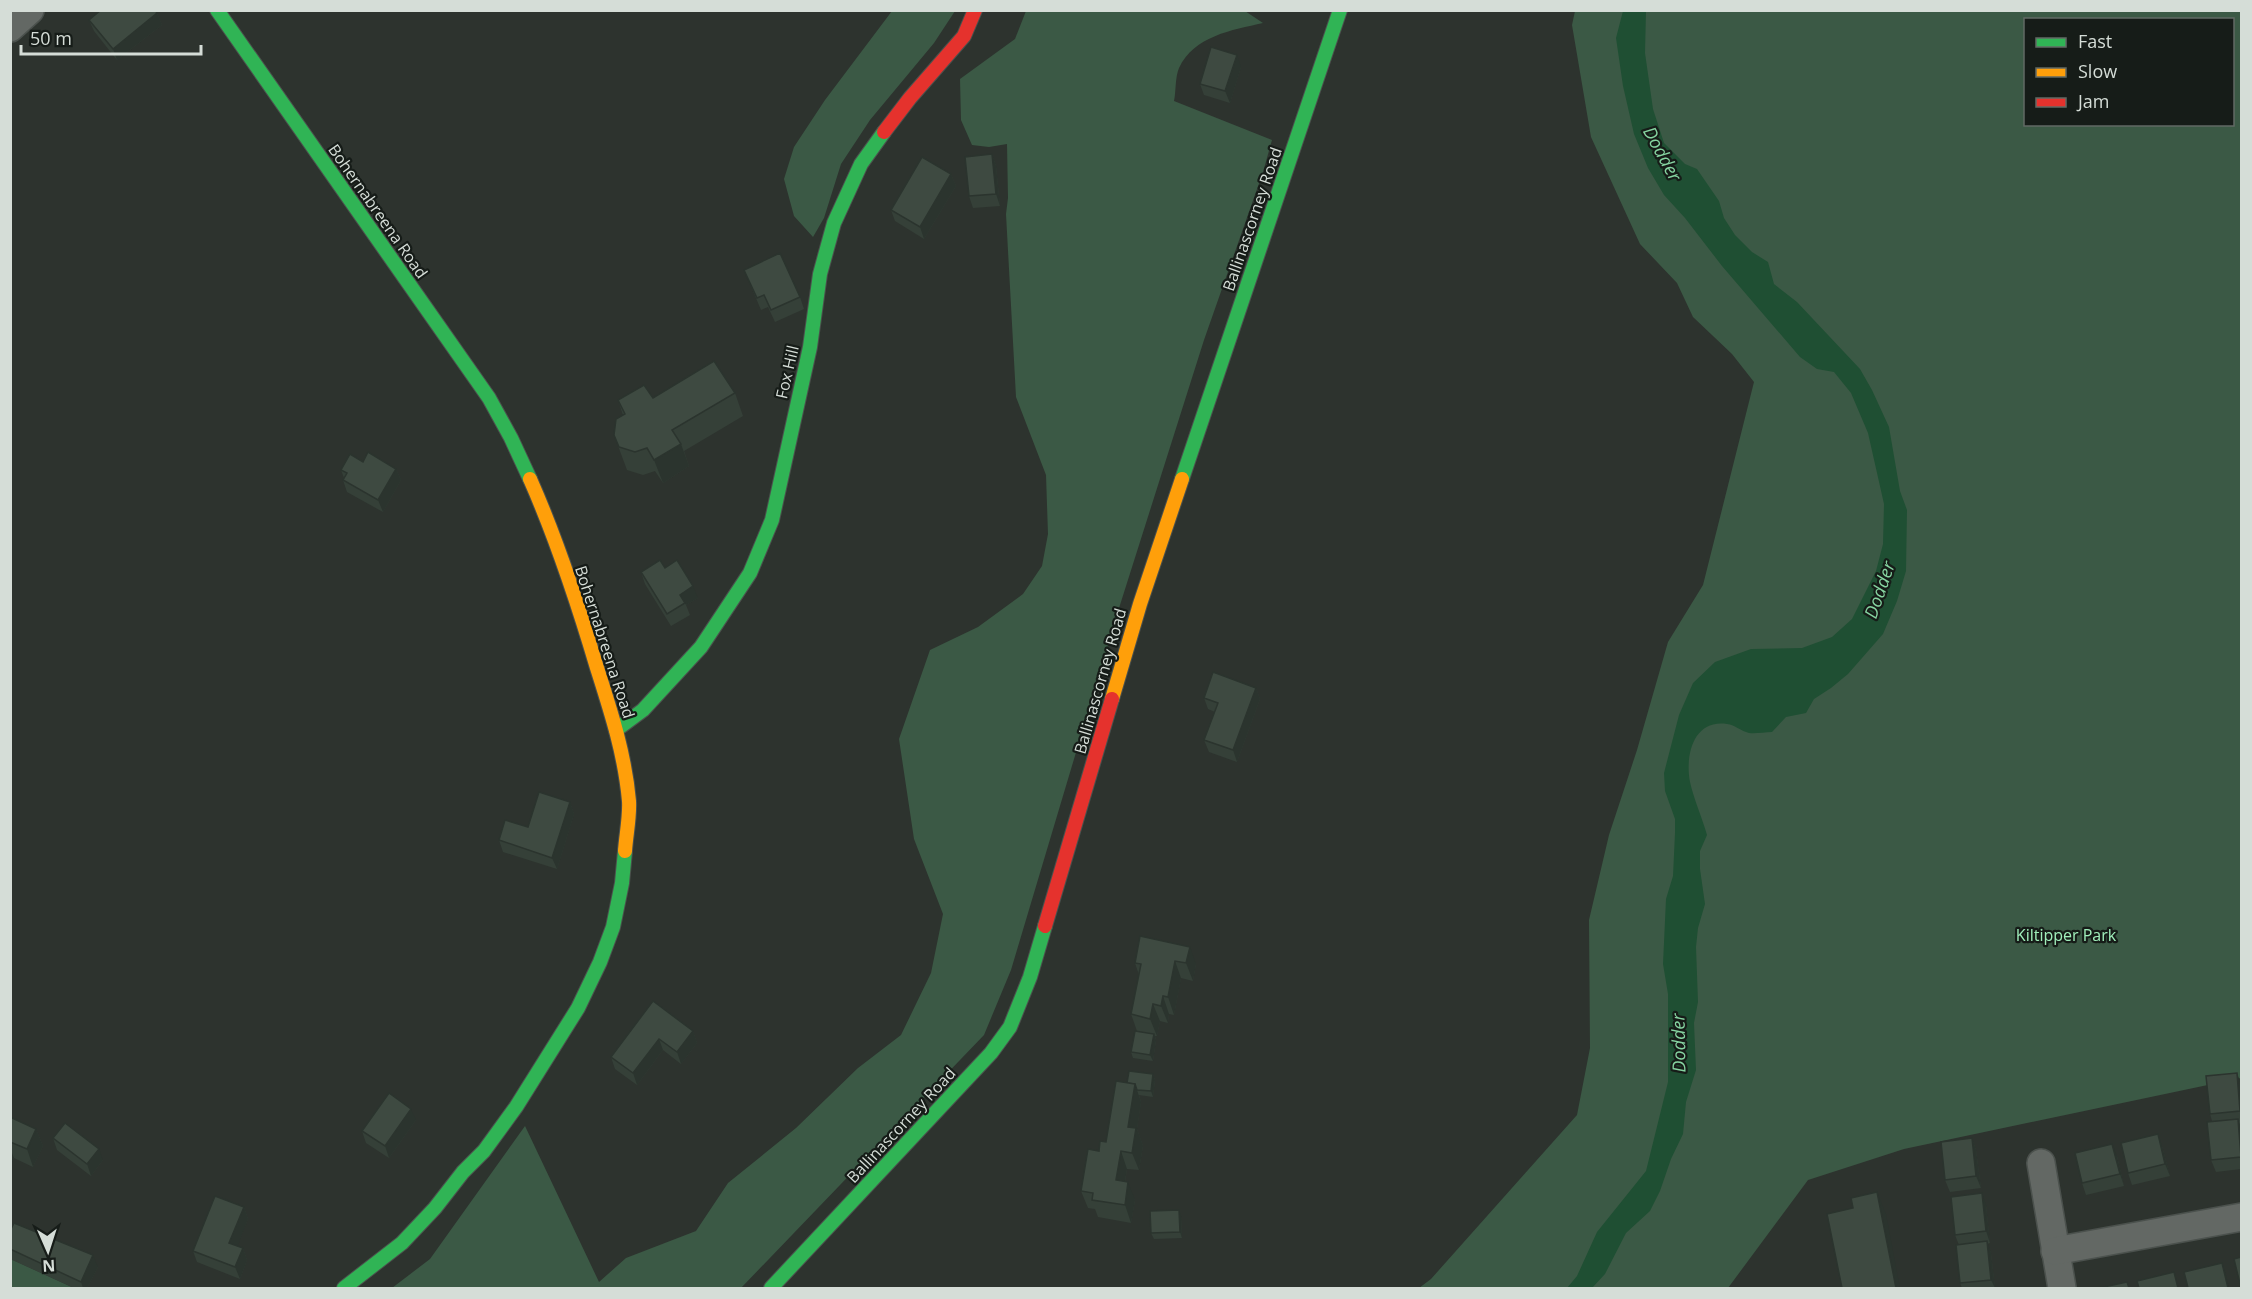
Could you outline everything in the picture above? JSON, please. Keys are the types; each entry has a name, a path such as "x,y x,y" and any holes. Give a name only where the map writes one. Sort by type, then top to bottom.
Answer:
{"street":[{"path":"10,28 30,10"},
{"name":"Bohernabreena Road","path":"217,10 493,405 512,438 548,520 584,624 616,730 624,762 629,804 622,883 613,927 600,962 578,1008 516,1107 484,1151 402,1242 366,1273 344,1288"},
{"name":"Fox Hill","path":"616,730 643,710 701,647 750,573 772,520 810,346 820,274 834,223 861,164 910,98 964,36 975,10"},
{"name":"Ballinascorney Road","path":"771,1288 991,1053 1010,1027 1030,977 1140,604 1340,10"},
{"path":"2041,1163 2062,1288"},
{"path":"2055,1251 2241,1217"}],"green space":[{"path":"892,11 955,11 934,43 870,120 841,164 824,218 813,237 794,216 784,179 794,147 825,100"},
{"path":"1026,11 1245,11 1263,23 1215,36 1194,48 1179,68 1174,101 1272,140 1204,340 1120,605 1011,970 984,1035 741,1288 392,1288 430,1259 525,1126 599,1282 626,1258 696,1231 728,1183 796,1128 858,1068 901,1035 931,973 943,914 914,839 899,739 930,650 978,627 1023,594 1042,566 1048,534 1046,475 1016,397 1006,214 1007,144 989,147 972,145 961,120 960,79 1015,39"},
{"name":"Kiltipper Park","path":"1575,11 2241,11 2241,1078 1904,1149 1808,1180 1728,1288 1419,1288 1431,1279 1577,1115 1590,1048 1589,920 1609,835 1637,750 1668,642 1703,585 1754,382 1732,354 1693,317 1677,283 1640,244 1591,137 1572,25"},
{"path":"11,1259 74,1288 11,1288"}],"water":[{"name":"Dodder","path":"1623,11 1646,11 1645,53 1653,109 1664,143 1685,164 1697,169 1719,201 1724,218 1735,235 1752,252 1768,262 1774,284 1797,302 1860,369 1872,390 1889,427 1900,491 1907,510 1906,571 1897,601 1883,634 1848,674 1814,699 1806,713 1786,717 1772,732 1749,733 1727,724 1715,724 1706,727 1694,741 1689,761 1690,782 1707,835 1700,851 1705,904 1698,928 1696,947 1698,1002 1694,1023 1696,1070 1686,1102 1683,1134 1650,1211 1626,1233 1605,1274 1592,1288 1567,1288 1577,1276 1597,1232 1646,1171 1668,1082 1668,994 1663,964 1666,899 1673,876 1675,819 1665,791 1664,773 1679,715 1693,683 1715,662 1751,649 1802,648 1832,637 1852,619 1876,571 1883,544 1884,504 1868,433 1851,393 1834,372 1817,369 1800,357 1664,195 1648,168 1634,134 1623,86 1616,38"}],"building":[{"path":"101,10 155,10 157,13 113,49 89,20"},
{"path":"1211,47 1237,55 1225,91 1200,84"},
{"path":"992,154 996,194 969,196 965,157"},
{"path":"922,157 951,174 920,227 891,210"},
{"path":"780,253 800,297 771,310 764,295 757,298 744,270"},
{"path":"714,361 735,393 672,430 681,444 654,460 647,448 635,452 619,447 614,435 616,419 625,414 618,400 644,385 653,398"},
{"path":"368,452 396,469 378,500 343,480 347,473 341,470 350,454 363,462"},
{"path":"660,560 665,568 677,560 693,586 680,595 685,603 667,614 641,572"},
{"path":"1213,672 1256,688 1233,750 1204,740 1218,703 1204,698"},
{"path":"539,792 570,802 552,858 499,840 505,820 528,827"},
{"path":"1140,936 1190,947 1186,963 1175,961 1168,997 1163,996 1161,1006 1153,1004 1150,1019 1131,1014 1141,964 1135,963"},
{"path":"653,1001 693,1031 677,1052 659,1039 633,1073 611,1057"},
{"path":"1135,1031 1154,1034 1150,1055 1131,1052"},
{"path":"1129,1071 1153,1074 1151,1091 1137,1090 1135,1084 1127,1083"},
{"path":"2237,1073 2240,1111 2210,1114 2206,1076"},
{"path":"1116,1081 1135,1084 1128,1127 1136,1128 1132,1153 1121,1151 1116,1180 1128,1182 1125,1205 1092,1200 1093,1193 1081,1191 1088,1149 1099,1151 1100,1141 1106,1142"},
{"path":"389,1093 411,1109 385,1146 362,1131"},
{"path":"10,1117 36,1129 27,1149 10,1142"},
{"path":"2238,1119 2241,1157 2211,1160 2207,1122"},
{"path":"65,1123 99,1149 87,1164 53,1138"},
{"path":"2158,1134 2165,1164 2128,1173 2121,1143"},
{"path":"1972,1138 1976,1176 1945,1180 1941,1142"},
{"path":"2112,1144 2120,1174 2082,1183 2075,1153"},
{"path":"1877,1192 1896,1288 1842,1288 1827,1214 1853,1208 1851,1198"},
{"path":"1982,1193 1986,1231 1955,1235 1951,1197"},
{"path":"215,1196 244,1207 229,1243 243,1248 235,1267 193,1251"},
{"path":"1179,1210 1180,1232 1151,1233 1150,1211"},
{"path":"14,1223 93,1255 81,1282 10,1249 10,1231"},
{"path":"1987,1241 1991,1280 1960,1283 1956,1245"},
{"path":"2241,1257 2241,1288 2234,1259"},
{"path":"2222,1263 2228,1288 2188,1288 2184,1272"},
{"path":"2174,1272 2178,1288 2139,1288 2137,1281"},
{"path":"2127,1282 2129,1288 2099,1288"}],"traffic: fast":[{"path":"217,10 489,398 530,479"},
{"path":"1182,479 1340,10"},
{"path":"616,730 643,710 701,647 750,573 772,520 810,347 820,274 834,223 861,164 884,132"},
{"path":"344,1288 402,1243 484,1151 516,1107 578,1008 600,962 613,927 622,883 625,851"},
{"path":"771,1288 991,1053 1010,1027 1030,977 1045,926"}],"traffic: slow":[{"path":"530,479 566,572 617,734 629,801 625,851"},
{"path":"1112,699 1140,604 1182,479"}],"traffic: jam":[{"path":"884,132 964,36 975,10"},
{"path":"1045,926 1112,699"}]}
